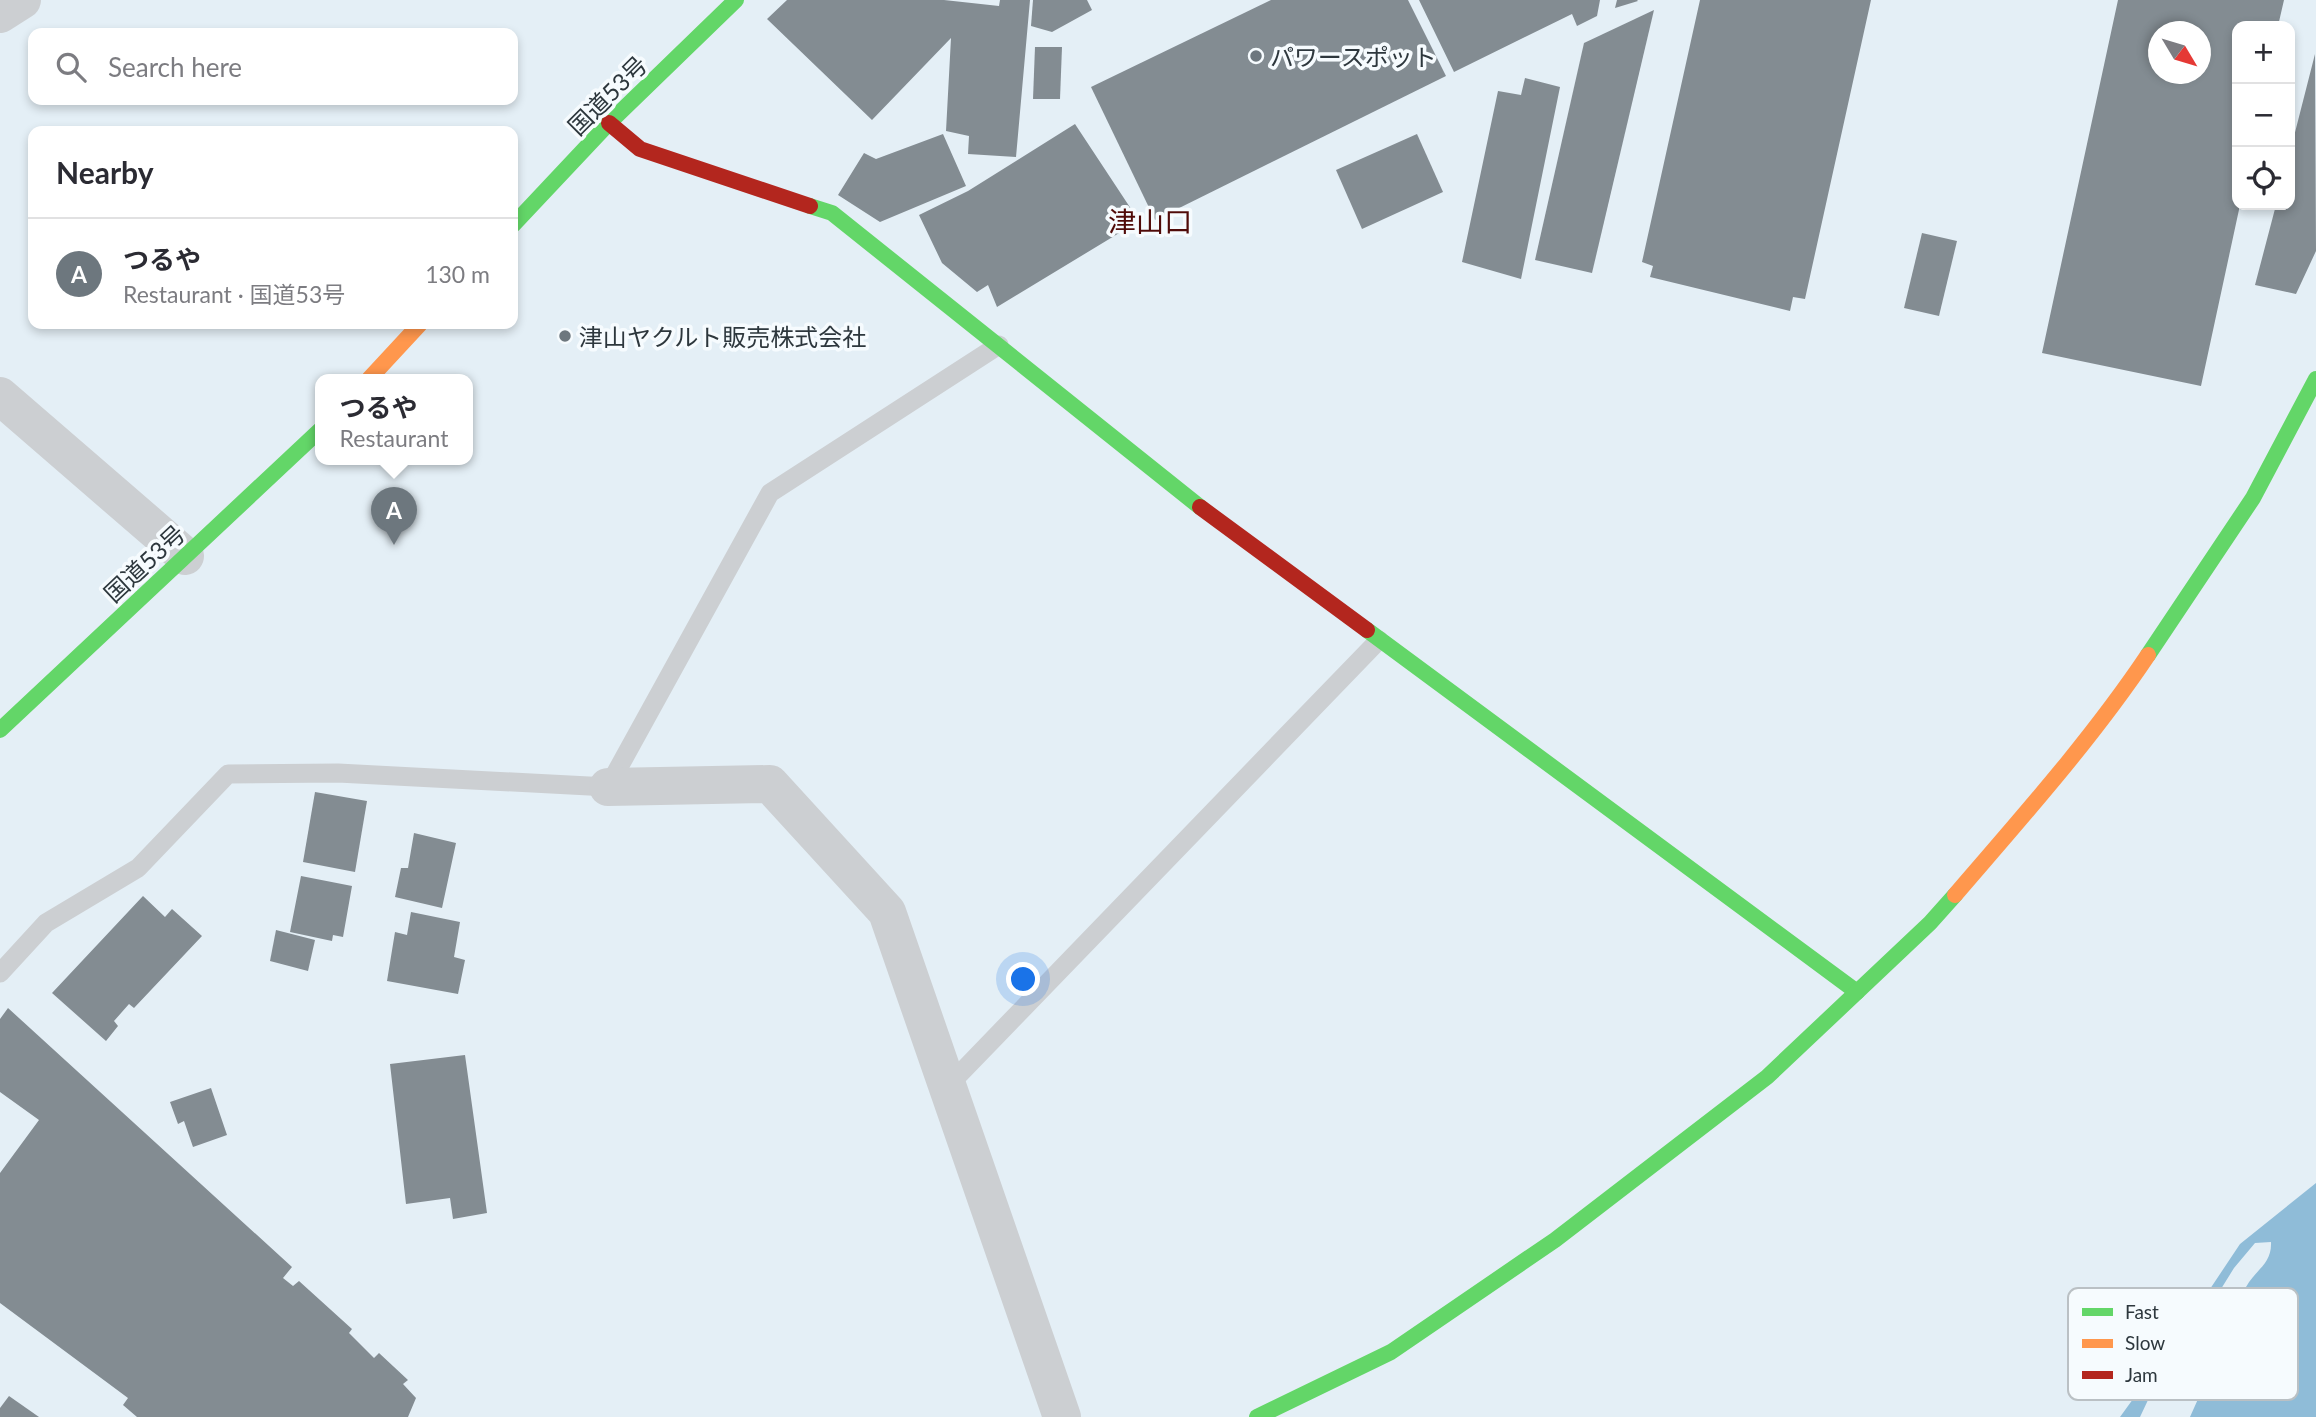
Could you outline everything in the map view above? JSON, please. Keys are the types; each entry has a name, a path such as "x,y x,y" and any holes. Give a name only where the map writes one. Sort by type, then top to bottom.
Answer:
{"main road":[{"name":"国道53号","path":"518,220 609,123 736,0"},
{"path":"609,123 640,149 832,213 1188,498 1857,992"},
{"path":"374,374 415,329"},
{"path":"1257,1417 1391,1352 1555,1240 1767,1077 1930,923 2024,815 2121,695 2253,498 2316,379"},
{"name":"国道53号","path":"0,730 315,435"}],"street":[{"path":"0,14 22,0"},
{"path":"0,396 185,556"},
{"path":"608,788 770,784 887,912 1062,1417"}],"lane":[{"path":"0,973 46,923 138,868 228,774 338,773 608,788 770,493 999,345"},
{"path":"948,1086 1379,640"}],"water":[{"path":"2316,1183 2316,1417 2190,1417 2197,1400 2298,1400 2298,1288 2246,1288 2269,1256 2271,1242 2255,1243 2222,1288 2211,1288 2240,1244"},
{"path":"2132,1400 2148,1400 2140,1417 2120,1417"}],"building":[{"path":"787,0 944,0 999,6 1000,0 1030,0 1016,157 968,154 969,136 946,131 951,38 872,120 767,19"},
{"path":"1033,0 1087,0 1092,10 1052,32 1031,26"},
{"path":"1271,0 1408,0 1446,76 1155,220 1091,87"},
{"path":"1419,0 1600,0 1597,16 1577,26 1572,14 1454,72"},
{"path":"1617,0 1637,0 1638,1 1615,8"},
{"path":"1700,0 1871,0 1805,299 1793,297 1790,311 1650,277 1653,266 1642,262"},
{"path":"2118,0 2284,0 2279,21 2232,21 2232,210 2239,210 2201,386 2042,353"},
{"path":"1654,10 1592,273 1535,260 1584,43"},
{"path":"1035,47 1062,47 1060,99 1033,99"},
{"path":"2315,54 2316,251 2296,294 2255,285 2275,210 2295,210 2295,132"},
{"path":"1525,78 1560,87 1521,279 1462,262 1498,91 1521,95"},
{"path":"1075,124 1139,221 997,307 988,285 977,292 942,263 919,215 968,191"},
{"path":"943,134 966,186 880,222 838,195 864,153 876,159"},
{"path":"1417,134 1443,192 1362,229 1336,170"},
{"path":"1922,233 1957,241 1939,316 1904,308"},
{"path":"315,792 367,801 355,872 303,862"},
{"path":"414,833 456,843 442,908 395,897 401,868 408,868"},
{"path":"301,876 352,886 343,937 333,935 332,941 290,932"},
{"path":"143,896 165,917 172,909 202,936 134,1008 129,1004 114,1021 118,1026 106,1041 52,993"},
{"path":"411,912 460,922 454,957 465,960 458,994 387,981 395,932 407,935"},
{"path":"276,930 315,940 308,971 270,961"},
{"path":"8,1008 292,1267 283,1278 293,1286 299,1281 352,1329 349,1333 374,1358 379,1353 408,1380 403,1384 416,1398 408,1417 137,1417 123,1405 128,1398 0,1303 0,1173 39,1120 0,1092 0,1019"},
{"path":"465,1055 487,1213 453,1219 450,1198 406,1204 390,1064"},
{"path":"211,1088 227,1135 193,1147 184,1121 178,1124 170,1102"},
{"path":"9,1396 39,1417 0,1417 0,1408"}],"traffic: fast":[{"path":"518,220 609,123 736,0"},
{"path":"810,206 832,213 1200,507"},
{"path":"2148,655 2253,498 2316,379"},
{"path":"0,730 315,435"},
{"path":"1367,630 1857,992"},
{"path":"1257,1417 1391,1352 1555,1240 1767,1077 1930,923 1955,895"}],"traffic: slow":[{"path":"374,374 415,329"},
{"path":"1955,895 2080,748 2148,655"}],"traffic: jam":[{"path":"609,123 640,149 810,206"},
{"path":"1200,507 1367,630"}],"place":[{"name":"パワースポット","path":"1256,56"},
{"name":"津山ヤクルト販売株式会社","path":"565,336"},
{"name":"つるや","path":"394,545"}],"district":[{"name":"津山口","path":"1150,221"}]}
